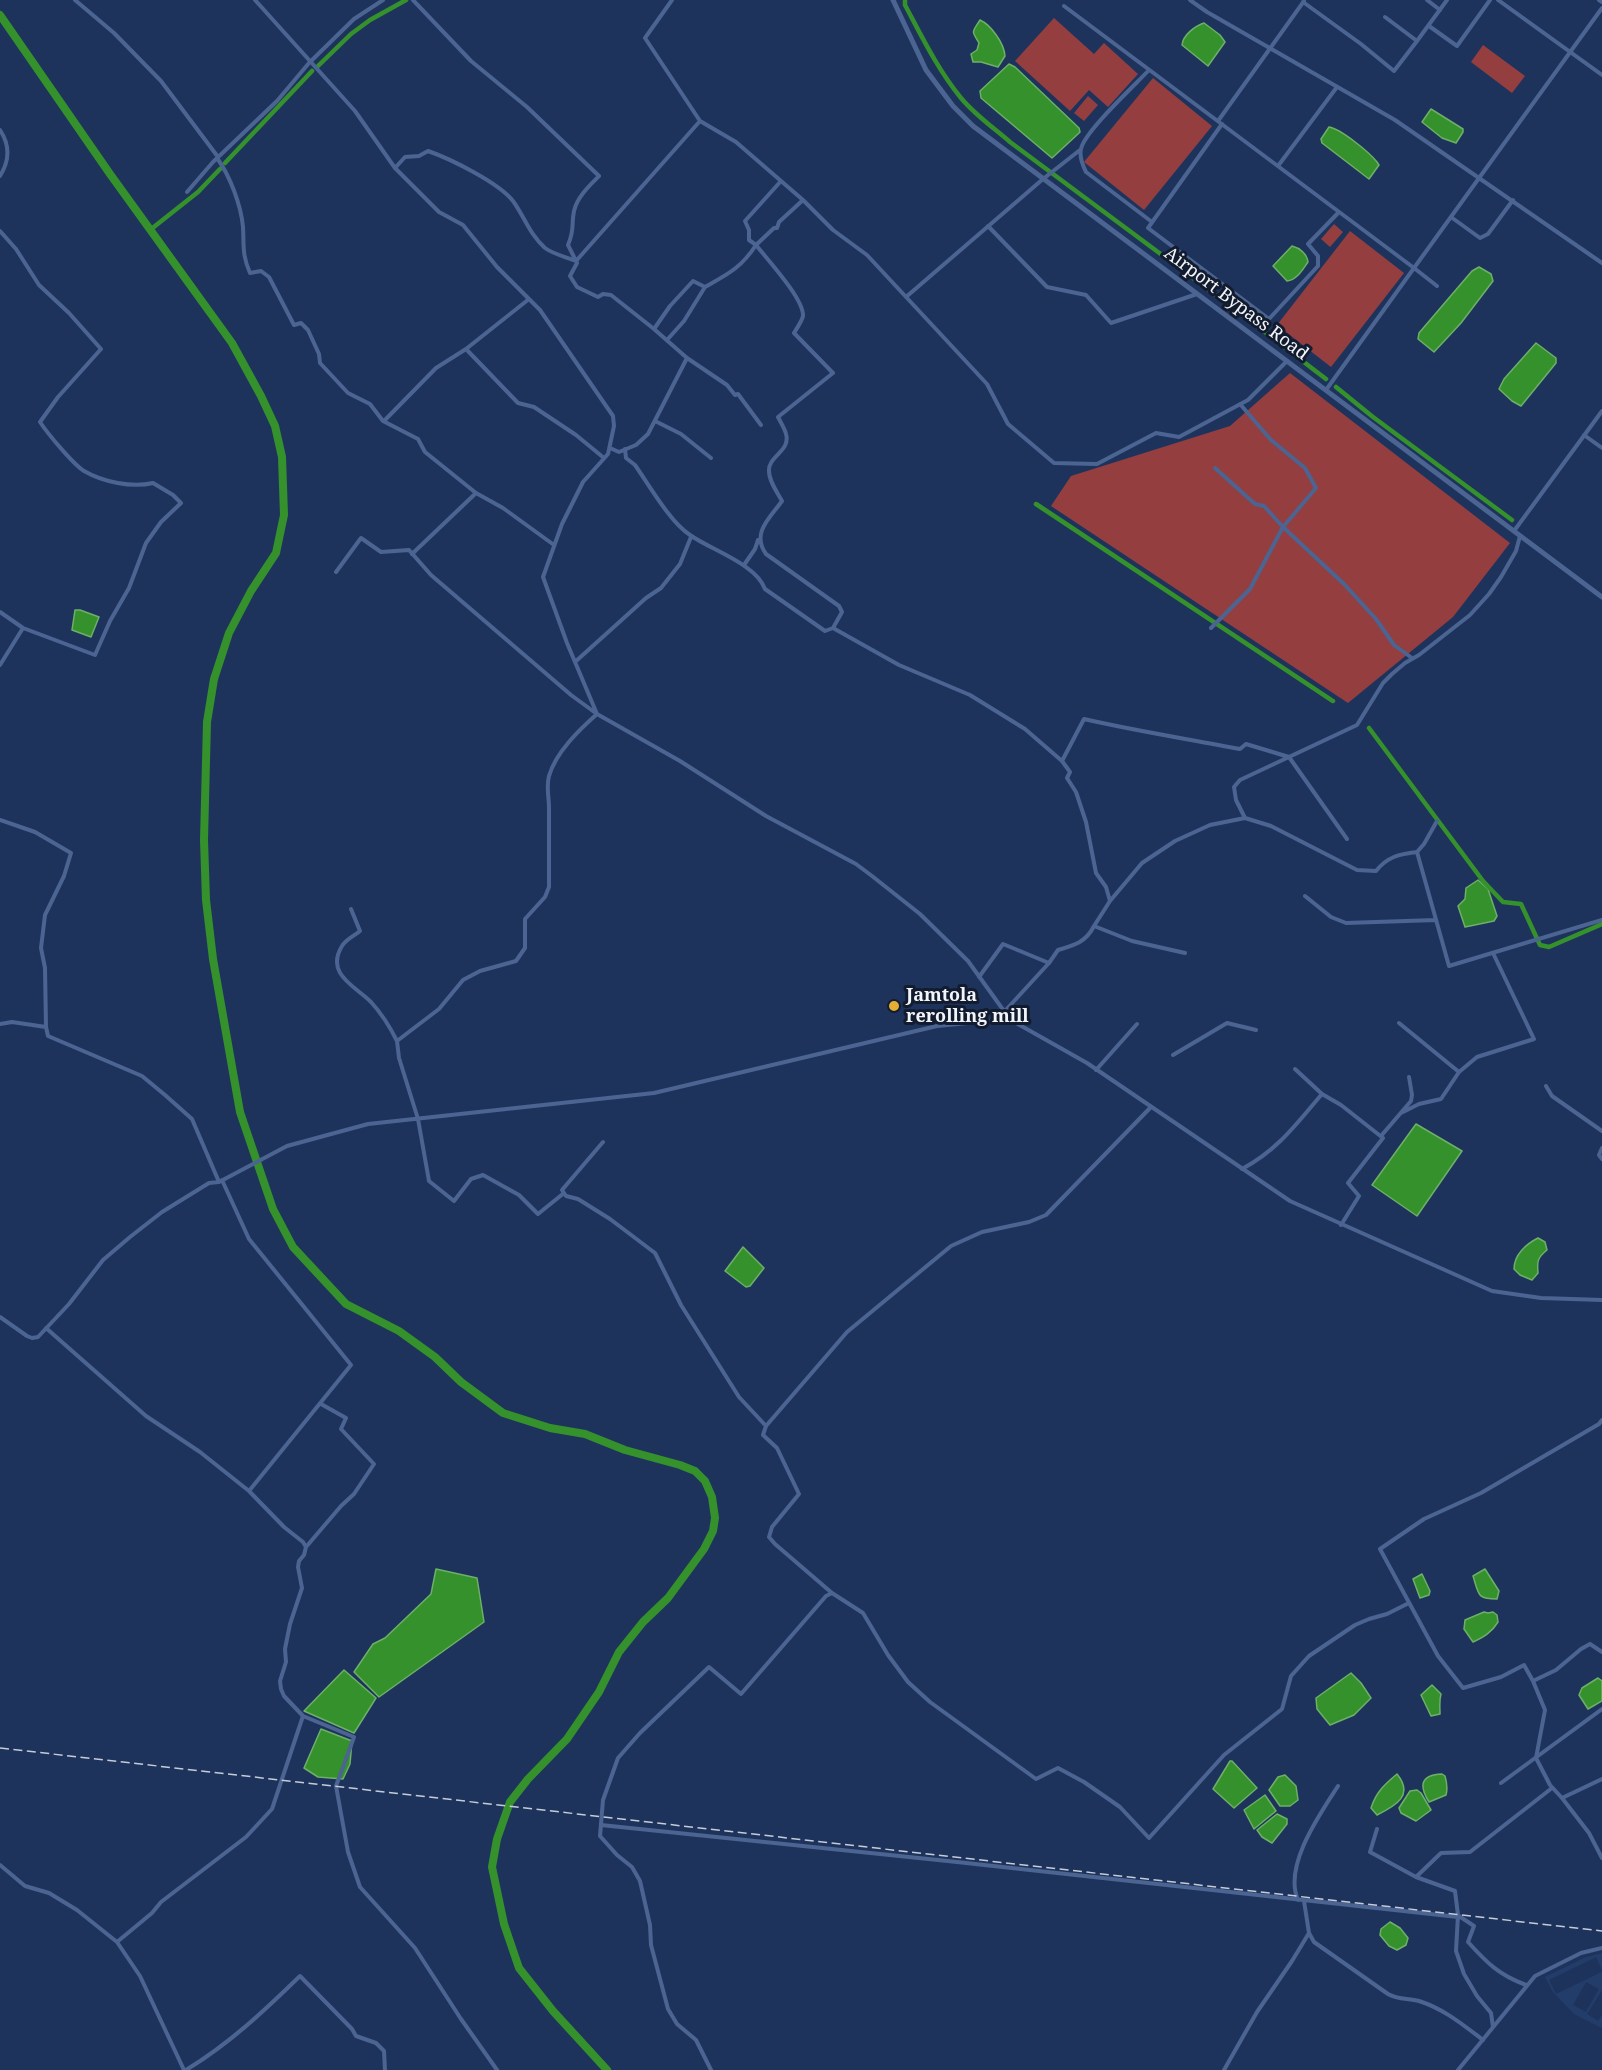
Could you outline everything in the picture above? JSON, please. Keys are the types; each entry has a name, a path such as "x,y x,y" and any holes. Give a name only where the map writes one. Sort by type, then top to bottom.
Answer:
{"street":[{"path":"75,0 114,33 161,81 218,157 240,213 244,259 250,273 261,271 269,277 294,325 301,323 308,330 319,354 320,363 348,393 370,405 383,421 418,439 425,452 476,493 503,508 554,545"},
{"path":"255,0 300,49 309,63 355,111 395,168 439,212 463,225 497,267 540,310 613,416 614,426 608,454 583,482 554,545 543,577 597,714"},
{"path":"187,192 218,157 277,100 309,63 354,19 383,0"},
{"path":"413,0 471,61 527,107 599,176 579,199 574,211 573,232 568,245 576,261"},
{"path":"672,0 645,38 700,121 736,142 833,230 867,255 987,384 1008,424 1054,463 1097,464 1156,433 1179,437 1248,400 1287,362"},
{"name":"Airport Bypass Road","path":"893,0 926,70 953,106 973,126 1602,597"},
{"path":"897,8 901,0"},
{"path":"1190,0 1395,120 1602,262"},
{"path":"1427,0 1440,10"},
{"path":"1339,212 1308,244 1318,256 1318,266 1269,319 1148,228 1303,1 1394,71 1447,0"},
{"path":"1429,26 1456,46 1490,0"},
{"path":"1498,0 1602,75"},
{"path":"1064,6 1437,286"},
{"path":"1326,390 1602,8"},
{"path":"1385,17 1417,41"},
{"path":"906,297 1080,150 1087,135 1149,69"},
{"path":"1278,166 1337,87"},
{"path":"700,121 576,261 570,276 577,287 598,297 603,294 611,295 687,358 727,384 735,394 738,394 761,425"},
{"path":"0,130 9,152 0,176"},
{"path":"1080,150 1086,172 1152,222"},
{"path":"395,168 405,157 419,156 428,151 448,159 497,187 512,201 527,226 546,248 576,261"},
{"path":"744,565 755,549 759,536 782,501 768,470 785,446 787,436 778,417 833,373 794,333 803,318 793,291 756,245 749,240 745,221 781,181"},
{"path":"667,340 684,321 705,287 739,267 756,245 774,228 777,228 779,222 802,200"},
{"path":"1451,217 1480,238 1488,234 1513,200"},
{"path":"988,226 1047,287 1086,295 1112,323 1197,294"},
{"path":"0,231 16,249 39,285 69,313 101,349 58,397 40,422 46,432 83,470 123,483 144,485 153,483 173,495 181,503 164,517 146,543 129,588 94,655 23,628 0,612"},
{"path":"654,329 670,306 693,281 705,287"},
{"path":"383,421 436,368 466,349 529,299"},
{"path":"466,349 518,403 534,407 576,435 604,458"},
{"path":"609,448 619,452 636,445 648,434 687,358"},
{"path":"1211,628 1250,589 1283,527 1316,488 1305,468 1271,440 1240,404"},
{"path":"1514,531 1602,411"},
{"path":"654,421 681,434 711,458"},
{"path":"1584,435 1602,448"},
{"path":"625,449 626,458 635,465 680,527 692,537 744,565 763,583 765,589 790,608 825,631 833,628 841,616 839,606 766,554 759,536"},
{"path":"1215,468 1255,504 1264,506 1344,584 1376,620 1394,645 1413,658"},
{"path":"412,554 476,493"},
{"path":"1245,818 1236,800 1234,787 1240,780 1357,725 1383,683 1405,663 1470,615 1489,594 1502,577 1516,551 1520,536"},
{"path":"575,662 646,598 661,588 680,564 692,537"},
{"path":"336,572 361,538 381,552 409,550 431,575 571,695 597,714 681,761 766,816 856,864 920,914 968,961 1009,1019 1096,1070 1290,1201 1492,1291 1541,1298 1602,1300"},
{"path":"0,664 23,628"},
{"path":"833,628 899,665 970,695 1025,729 1062,761 1070,772 1067,778 1076,792 1086,822 1096,873 1106,887 1110,901"},
{"path":"397,1041 439,1009 463,980 480,971 511,964 522,954 525,948 525,919 545,897 549,887 547,783 549,774 573,738 597,714"},
{"path":"1062,761 1084,719 1142,733 1158,733 1240,749 1246,744 1289,758 1347,839"},
{"path":"1004,1012 1058,950 1077,945 1089,936 1110,901 1142,863 1175,841 1210,825 1245,818 1271,826 1357,870 1376,871 1384,861 1400,854 1416,852 1437,821"},
{"path":"0,820 35,832 71,853 64,876 45,915 41,948 45,968 48,1036 142,1076 192,1119 249,1239 351,1365 249,1491"},
{"path":"1416,852 1449,966 1602,920"},
{"path":"1305,896 1330,917 1346,923 1436,920"},
{"path":"351,909 360,931 347,940 339,954 338,963 343,980 370,1001 388,1023 397,1041 399,1058 418,1119 429,1181 452,1200 457,1200 471,1179 483,1175 519,1195 538,1214 564,1193"},
{"path":"1094,926 1132,941 1185,953"},
{"path":"980,977 1003,944 1049,963"},
{"path":"1401,1113 1419,1104 1441,1099 1459,1072 1477,1057 1534,1040 1493,953"},
{"path":"0,1317 32,1338 38,1337 69,1304 103,1260 162,1212 210,1184 221,1181 287,1146 368,1124 654,1093 937,1026 1009,1019"},
{"path":"0,1024 12,1022 46,1027"},
{"path":"1173,1055 1227,1023 1256,1030"},
{"path":"1399,1023 1459,1072"},
{"path":"1096,1070 1137,1024"},
{"path":"1295,1069 1322,1094 1341,1105 1381,1136"},
{"path":"1341,1225 1359,1196 1348,1183 1383,1138 1381,1136 1411,1101 1409,1077"},
{"path":"1546,1086 1552,1096 1602,1131"},
{"path":"1242,1169 1259,1160 1278,1145 1322,1094"},
{"path":"1151,1107 1046,1215 1029,1222 982,1232 951,1246 847,1332 766,1426 763,1435 777,1448 799,1494 772,1527 770,1537 775,1544 832,1593 863,1613 888,1655 908,1682 930,1702 1036,1779 1058,1768 1084,1782 1120,1807 1149,1838 1224,1755 1282,1709 1291,1676 1309,1656 1355,1625 1387,1614 1409,1603"},
{"path":"603,1142 562,1190 566,1196 578,1199 610,1219 655,1253 681,1305 740,1397 766,1426"},
{"path":"1602,1148 1599,1155 1602,1159"},
{"path":"46,1328 146,1416 200,1452 249,1491 306,1547"},
{"path":"321,1404 346,1418 341,1429 374,1464 354,1494 340,1506 306,1547 299,1561 302,1588 290,1624 285,1649 286,1662 280,1681 284,1696 303,1716 354,1737 336,1787 348,1852 360,1887 415,1948 497,2070"},
{"path":"1602,1420 1599,1424 1481,1493 1424,1519 1380,1549 1438,1656 1463,1688 1501,1677 1524,1665 1545,1710 1536,1758 1552,1788 1589,1833 1602,1858"},
{"path":"711,2070 696,2040 677,2024 668,2009 651,1945 650,1925 640,1881 632,1867 617,1855 600,1836 603,1800 618,1758 640,1733 709,1667 741,1694 826,1596 832,1593"},
{"path":"1533,1681 1556,1670 1590,1644 1602,1652"},
{"path":"1501,1783 1602,1709"},
{"path":"117,1942 152,1913 161,1902 246,1837 272,1809 303,1716"},
{"path":"1562,1798 1602,1779"},
{"path":"1298,1900 1294,1885 1302,1852 1315,1822 1338,1786"},
{"path":"1416,1877 1441,1853 1464,1854 1478,1846 1552,1788"},
{"path":"601,1825 1458,1916 1473,1926 1468,1942 1488,1965 1506,1978 1527,1985"},
{"path":"1377,1829 1370,1852 1416,1877 1455,1891 1458,1916 1456,1951 1464,1974 1477,1996 1491,2013 1493,2027"},
{"path":"0,1865 25,1886 49,1893 77,1910 117,1942 140,1976 185,2070 214,2053 260,2015 300,1976 352,2029 356,2036 376,2043 384,2051 385,2070"},
{"path":"1304,1901 1309,1933 1314,1942 1388,1994 1395,1998 1417,2000 1445,2011 1483,2040"},
{"path":"1224,2070 1257,2012 1309,1933"},
{"path":"1459,2069 1534,1976 1581,1953 1602,1948"}],"shaded area":[{"path":"1054,18 1094,54 1104,43 1138,74 1108,107 1089,90 1070,111 1015,61"},
{"path":"980,20 1000,40 1005,56 998,67 973,62 971,54 977,50 979,43 973,32"},
{"path":"1204,23 1220,35 1225,42 1208,66 1182,45 1190,31"},
{"path":"1483,45 1525,76 1512,93 1471,62"},
{"path":"1009,64 1015,67 1079,128 1080,132 1052,158 981,98 980,91"},
{"path":"1153,78 1212,126 1144,210 1084,162"},
{"path":"1088,96 1098,105 1084,121 1074,113"},
{"path":"1431,109 1463,129 1456,143 1442,138 1422,122"},
{"path":"1329,127 1354,142 1377,162 1379,165 1369,179 1322,143 1321,139"},
{"path":"1334,224 1343,232 1330,247 1321,239"},
{"path":"1350,231 1404,273 1331,367 1277,325"},
{"path":"1292,246 1303,252 1308,262 1297,276 1287,281 1273,266"},
{"path":"1479,267 1491,274 1493,281 1461,323 1434,352 1418,339 1419,333 1472,271"},
{"path":"1536,343 1556,358 1556,363 1521,406 1499,389 1504,379"},
{"path":"1290,373 1510,543 1453,617 1348,703 1051,506 1071,476 1230,426"},
{"path":"75,610 99,617 91,637 72,630"},
{"path":"1478,880 1488,889 1497,916 1494,921 1465,927 1458,906 1465,899 1466,888"},
{"path":"1416,1124 1462,1151 1417,1216 1372,1185"},
{"path":"1538,1238 1545,1242 1547,1250 1539,1258 1538,1273 1532,1280 1520,1275 1514,1269 1516,1259 1522,1250"},
{"path":"743,1247 764,1268 750,1286 746,1287 725,1271"},
{"path":"436,1569 477,1578 484,1622 379,1697 354,1672 373,1644 385,1638 431,1594"},
{"path":"1485,1569 1499,1591 1497,1599 1482,1597 1478,1592 1473,1576"},
{"path":"1422,1574 1430,1591 1429,1595 1420,1598 1413,1579"},
{"path":"1484,1612 1493,1612 1497,1615 1498,1622 1487,1634 1473,1642 1464,1629 1465,1620"},
{"path":"344,1670 376,1698 354,1733 304,1711"},
{"path":"1351,1673 1371,1698 1354,1715 1330,1725 1317,1709 1316,1698"},
{"path":"1598,1678 1602,1681 1602,1701 1588,1709 1579,1695 1582,1688"},
{"path":"1432,1685 1441,1694 1440,1714 1431,1716 1421,1695"},
{"path":"321,1729 352,1741 350,1764 343,1779 318,1777 304,1768"},
{"path":"1230,1761 1257,1788 1234,1808 1213,1789"},
{"path":"1397,1774 1404,1788 1401,1799 1377,1815 1371,1808 1375,1797"},
{"path":"1442,1774 1447,1783 1446,1795 1429,1802 1423,1782 1429,1777"},
{"path":"1285,1775 1296,1786 1298,1800 1290,1806 1280,1806 1269,1790 1278,1777"},
{"path":"1417,1790 1431,1810 1416,1821 1401,1813 1399,1808 1410,1791"},
{"path":"1265,1795 1276,1811 1254,1829 1244,1810"},
{"path":"1277,1814 1287,1819 1287,1824 1272,1843 1262,1837 1257,1830"},
{"path":"1390,1922 1400,1928 1408,1938 1406,1945 1397,1950 1389,1946 1380,1935 1381,1929"},
{"path":"1602,1953 1602,1970 1596,1957 1549,1980 1556,1994 1602,1972 1602,1990 1587,2014 1598,2021 1602,2015 1602,2028 1574,2014 1553,1992 1545,1977 1584,1958","holes":["1586,1982 1599,1989 1586,2012 1573,2005"]}],"waterway":[{"path":"318,66 351,34 370,20 406,0"},
{"path":"905,0 905,5 938,65 961,98 978,116 1326,379"},
{"path":"0,15 110,174 232,343 275,426 282,457 284,515 276,553 251,591 229,633 214,679 207,722 204,840 206,900 213,959 240,1112 273,1209 293,1247 346,1304 399,1331 435,1357 461,1382 503,1413 550,1428 585,1434 625,1450 695,1471 705,1481 712,1497 715,1518 713,1531 704,1549 668,1598 643,1622 619,1652 599,1692 567,1739 528,1779 510,1802 497,1839 492,1867 504,1924 519,1968 553,2011 607,2070"},
{"path":"225,163 312,71"},
{"path":"150,230 198,192 220,169"},
{"path":"1336,387 1512,520"},
{"path":"1036,504 1333,701"},
{"path":"1369,728 1483,881 1503,902 1521,904 1540,945 1549,947 1602,924"}],"railway":[{"path":"0,1748 1602,1931"}],"place":[{"name":"Jamtola rerolling mill","path":"894,1006"}]}
